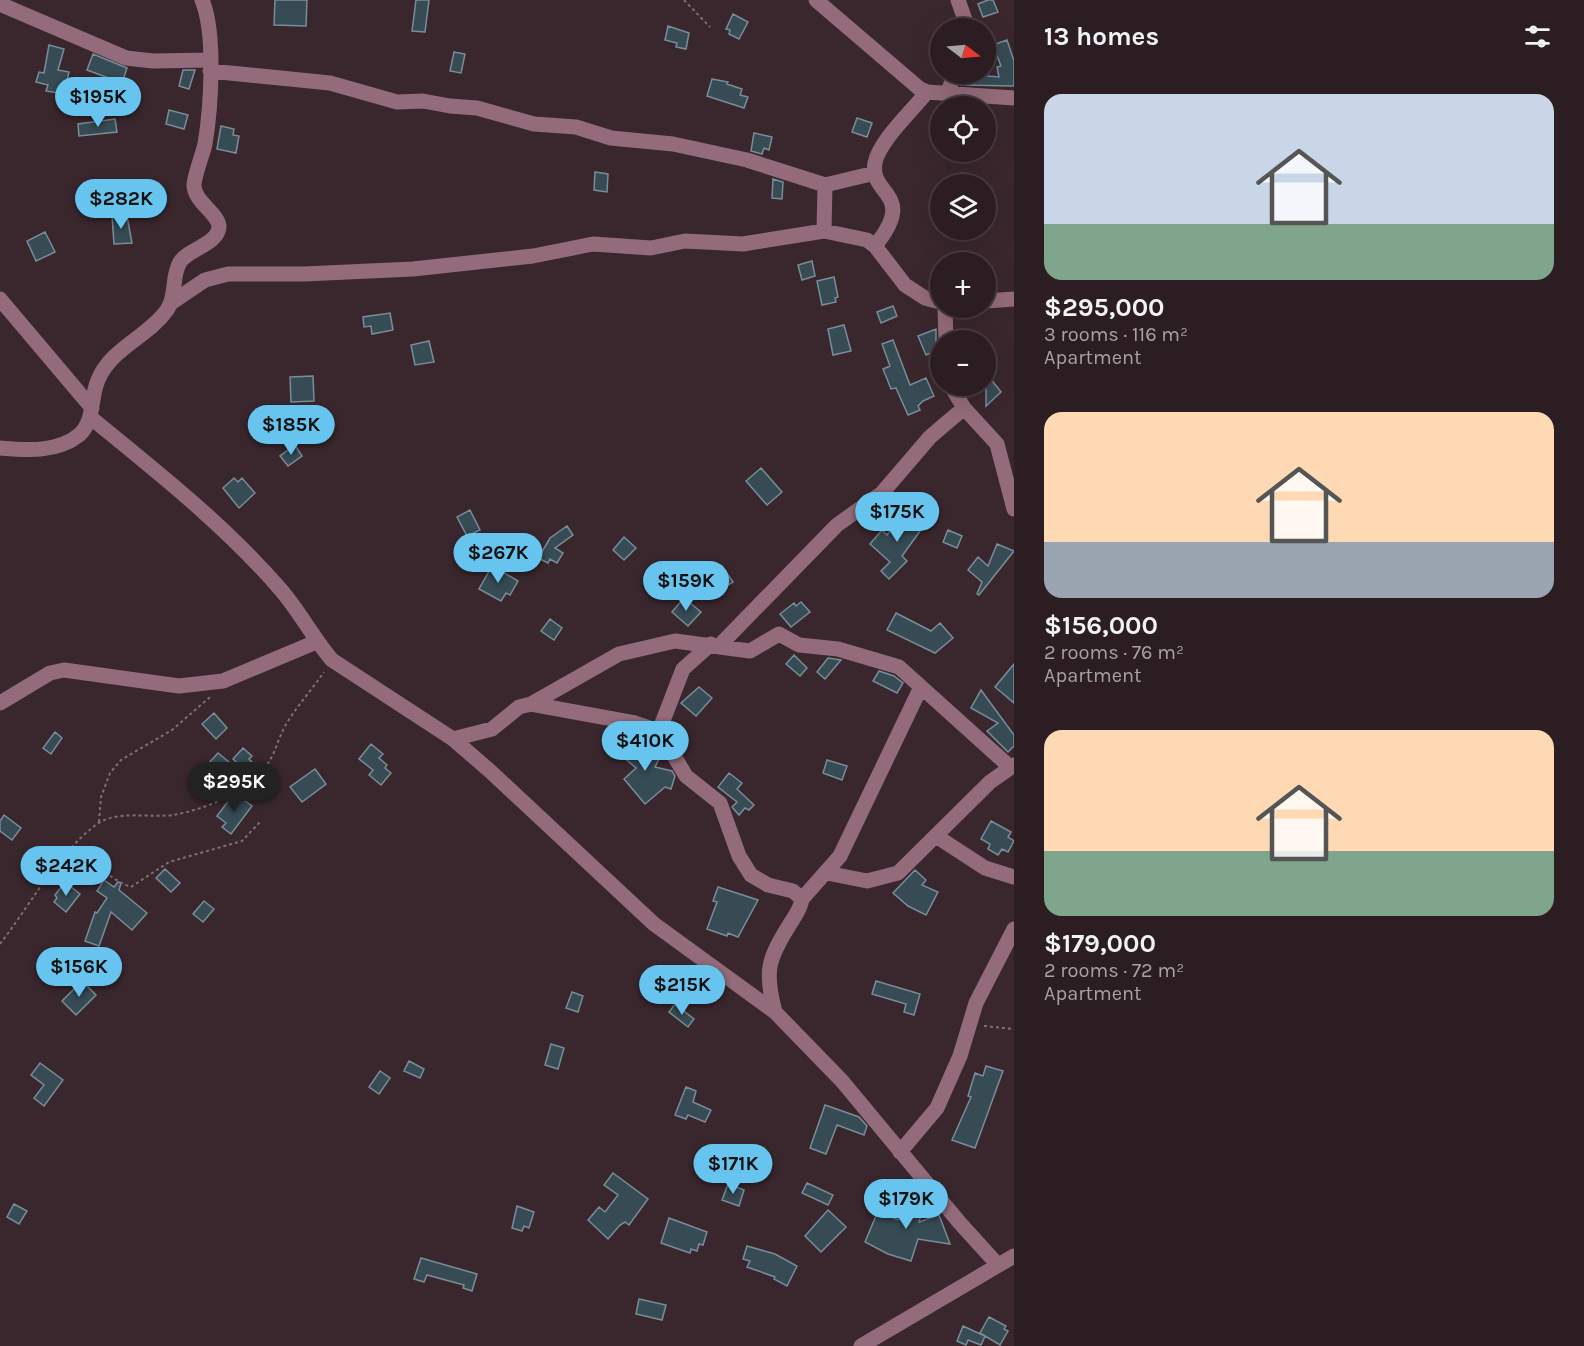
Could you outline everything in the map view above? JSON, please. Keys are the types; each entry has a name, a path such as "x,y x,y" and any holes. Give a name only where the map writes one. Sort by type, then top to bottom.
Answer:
{"street":[{"path":"171,303 178,264 182,258 214,237 219,226 201,202 194,184 207,130 210,65 209,21 202,0"},
{"path":"816,0 914,85 927,92 1014,98"},
{"path":"957,0 964,18"},
{"path":"0,4 126,58 210,65 330,83 397,102 419,100 477,108 534,124 583,128 611,138 673,144 747,160 825,185 874,173"},
{"path":"948,93 951,84"},
{"path":"875,246 889,229 893,214 892,203 874,173 875,159 881,147 927,92"},
{"path":"824,231 825,185"},
{"path":"0,448 33,450 60,445 78,436 91,412 97,381 105,366 163,315 171,303 205,280 228,273 304,274 412,268 533,256 593,244 647,248 685,241 742,244 824,231 860,238 875,246 905,285 930,299"},
{"path":"0,299 91,412 192,504 281,590 316,642 332,660 453,739 654,924 775,1012 842,1081 900,1152 1009,1262 861,1346"},
{"path":"996,300 1014,299"},
{"path":"957,396 964,408 997,444 1014,508"},
{"path":"659,731 683,669 715,645 831,531 882,493 930,437 964,408"},
{"path":"453,739 482,734 519,707 531,704 619,654 663,642 687,641 750,651 779,634 799,645 838,649 894,665 1012,766 990,782 905,867 891,877 867,881 827,873"},
{"path":"0,703 50,673 64,670 179,686 223,681 316,642"},
{"path":"775,1012 768,982 773,950 798,911 802,899 827,873 848,841 921,687"},
{"path":"531,704 635,723 659,731 686,776 720,803 739,856 751,876 768,885 794,891 802,899"},
{"path":"936,836 985,868 1014,877"},
{"path":"900,1152 937,1108 960,1056 976,1003 1014,929"}],"path":[{"path":"684,0 710,27"},
{"path":"0,944 71,848 99,823 112,818 149,814 171,815 221,800 243,788 266,766 284,729 332,660"},
{"path":"99,823 101,797 110,773 121,760 191,716 223,681"},
{"path":"71,848 90,857 118,882 131,887 169,862 242,841 260,822"},
{"path":"967,1029 988,1026 1014,1029"}],"building":[{"path":"275,0 307,0 306,26 274,25"},
{"path":"416,0 429,0 425,32 412,31"},
{"path":"993,0 998,12 983,17 978,4"},
{"path":"733,14 748,22 739,39 729,34 730,30 726,29"},
{"path":"668,26 689,33 686,49 676,47 677,43 665,40"},
{"path":"1007,40 1014,61 1014,86 961,85 996,84 996,77 999,77 997,67 1001,66 996,53 996,44"},
{"path":"49,45 64,49 58,70 69,72 64,94 46,91 48,85 36,82 39,72 44,73"},
{"path":"454,52 465,54 461,73 450,71"},
{"path":"93,54 127,68 122,83 87,70"},
{"path":"183,70 195,70 189,89 179,86"},
{"path":"712,79 728,82 727,84 742,89 740,95 748,97 744,108 707,96"},
{"path":"169,110 188,115 184,129 166,124"},
{"path":"857,118 872,123 867,137 852,132"},
{"path":"115,119 117,132 79,136 78,124"},
{"path":"221,126 234,129 233,135 239,136 236,153 217,149"},
{"path":"754,133 772,137 769,150 764,148 762,154 751,151"},
{"path":"595,172 608,174 607,192 594,190"},
{"path":"773,179 783,182 782,199 772,198"},
{"path":"112,216 127,216 132,243 114,244"},
{"path":"45,232 55,252 36,261 27,241"},
{"path":"812,261 815,276 802,280 798,265"},
{"path":"834,277 838,297 835,298 836,302 822,305 817,281"},
{"path":"893,306 897,316 881,323 877,312"},
{"path":"390,313 393,330 372,334 371,326 364,327 363,317"},
{"path":"844,325 851,351 833,355 828,329"},
{"path":"930,331 930,353 926,355 918,336"},
{"path":"893,340 910,385 926,378 930,387 930,396 934,396 918,406 920,410 908,415 896,388 891,389 883,369 890,366 882,344"},
{"path":"429,341 434,362 415,365 411,345"},
{"path":"313,376 314,401 291,402 290,377"},
{"path":"996,386 1001,392 986,406 986,396 996,396"},
{"path":"295,445 302,456 288,466 280,456"},
{"path":"761,468 782,492 767,505 746,481"},
{"path":"234,478 238,482 242,478 255,493 239,508 223,488"},
{"path":"470,510 480,530 467,536 457,517"},
{"path":"906,510 923,527 902,556 907,561 889,579 881,571 890,562 870,544 882,530 887,535"},
{"path":"567,526 573,535 555,548 563,553 557,563 550,559 548,563 540,559 536,562 550,538"},
{"path":"948,530 962,536 957,548 943,542"},
{"path":"624,537 636,548 624,560 613,550"},
{"path":"997,544 1014,551 979,595 977,594 982,582 968,570 978,557 988,566"},
{"path":"492,566 518,581 510,595 506,593 501,601 479,589"},
{"path":"722,566 733,582 717,592 709,581 715,576 713,573"},
{"path":"684,598 701,612 688,626 672,612"},
{"path":"801,602 810,612 791,627 780,614 794,603 796,606"},
{"path":"896,613 931,631 940,623 953,638 935,653 887,630"},
{"path":"550,619 562,628 554,640 541,631"},
{"path":"794,655 807,668 800,676 786,664"},
{"path":"828,658 841,660 825,679 817,672"},
{"path":"1014,664 1014,703 995,687"},
{"path":"879,671 894,676 903,683 897,693 873,681"},
{"path":"699,687 712,698 696,716 681,703"},
{"path":"981,690 1014,735 1014,746 1008,752 987,731 998,723 971,708"},
{"path":"214,713 227,728 216,739 202,724"},
{"path":"55,732 62,738 51,754 43,748"},
{"path":"623,739 633,748 635,746 659,759 655,767 672,771 675,776 671,789 665,787 645,804 624,779 636,768 614,749"},
{"path":"371,744 383,754 379,758 387,765 385,768 391,773 381,785 369,775 373,770 359,759"},
{"path":"243,748 252,756 249,759 252,762 245,770 233,759"},
{"path":"218,753 229,762 218,774 207,765"},
{"path":"827,760 847,766 842,780 823,773"},
{"path":"315,769 326,784 302,802 290,787"},
{"path":"729,773 742,783 737,789 754,805 749,810 745,808 739,815 732,807 737,802 718,787"},
{"path":"232,796 236,799 238,796 252,806 231,834 222,827 226,823 217,816"},
{"path":"4,815 21,828 12,840 0,831 0,821"},
{"path":"991,821 1011,832 1008,837 1014,841 1008,852 1002,849 998,855 988,849 990,844 981,839"},
{"path":"35,848 48,858 40,870 26,861"},
{"path":"165,869 180,883 171,892 156,878"},
{"path":"915,870 926,880 922,885 938,892 926,915 908,906 893,893"},
{"path":"104,880 114,887 118,882 121,883 119,890 147,913 132,930 111,912 99,946 85,941 95,912 97,913 107,898 97,891"},
{"path":"65,882 80,894 66,912 54,902 57,898 55,895"},
{"path":"718,887 758,900 738,937 707,929 717,902 713,901"},
{"path":"204,901 214,909 203,922 193,914"},
{"path":"75,958 87,965 77,982 65,975"},
{"path":"82,981 96,995 76,1015 62,1001"},
{"path":"876,981 920,994 914,1015 904,1012 906,1004 872,994"},
{"path":"572,992 583,996 578,1012 566,1008"},
{"path":"675,1004 694,1019 688,1027 669,1012"},
{"path":"551,1044 564,1048 558,1069 545,1065"},
{"path":"409,1061 424,1069 420,1078 404,1071"},
{"path":"40,1063 63,1080 44,1106 34,1098 44,1085 31,1075"},
{"path":"986,1066 1003,1071 975,1148 952,1140 971,1097 968,1096 975,1073 983,1076"},
{"path":"380,1071 390,1078 379,1094 369,1087"},
{"path":"686,1087 696,1091 693,1102 711,1110 705,1122 688,1115 686,1119 675,1115"},
{"path":"825,1105 859,1117 867,1126 864,1135 837,1125 826,1154 810,1148"},
{"path":"613,1173 648,1199 629,1225 625,1222 620,1225 608,1239 588,1220 599,1207 605,1212 618,1195 604,1185"},
{"path":"807,1183 833,1195 828,1205 802,1193"},
{"path":"728,1184 744,1190 739,1206 722,1200"},
{"path":"910,1192 926,1197 919,1222 939,1215 950,1244 918,1239 911,1261 888,1254 865,1242 878,1211 898,1220 901,1212 905,1213"},
{"path":"14,1204 27,1211 19,1224 7,1217"},
{"path":"517,1206 534,1212 529,1228 524,1226 522,1231 512,1228"},
{"path":"828,1210 846,1227 821,1252 805,1236"},
{"path":"669,1218 707,1232 703,1245 699,1244 697,1251 691,1249 690,1253 661,1243"},
{"path":"747,1246 775,1254 797,1266 787,1286 774,1279 775,1277 747,1267 750,1261 743,1259"},
{"path":"421,1258 477,1274 472,1291 463,1288 464,1285 427,1275 424,1282 414,1279"},
{"path":"639,1299 666,1305 662,1320 636,1314"},
{"path":"989,1317 1006,1326 1004,1329 1008,1331 1000,1345 980,1333"},
{"path":"963,1326 985,1336 981,1345 968,1340 966,1345 957,1341"}]}
